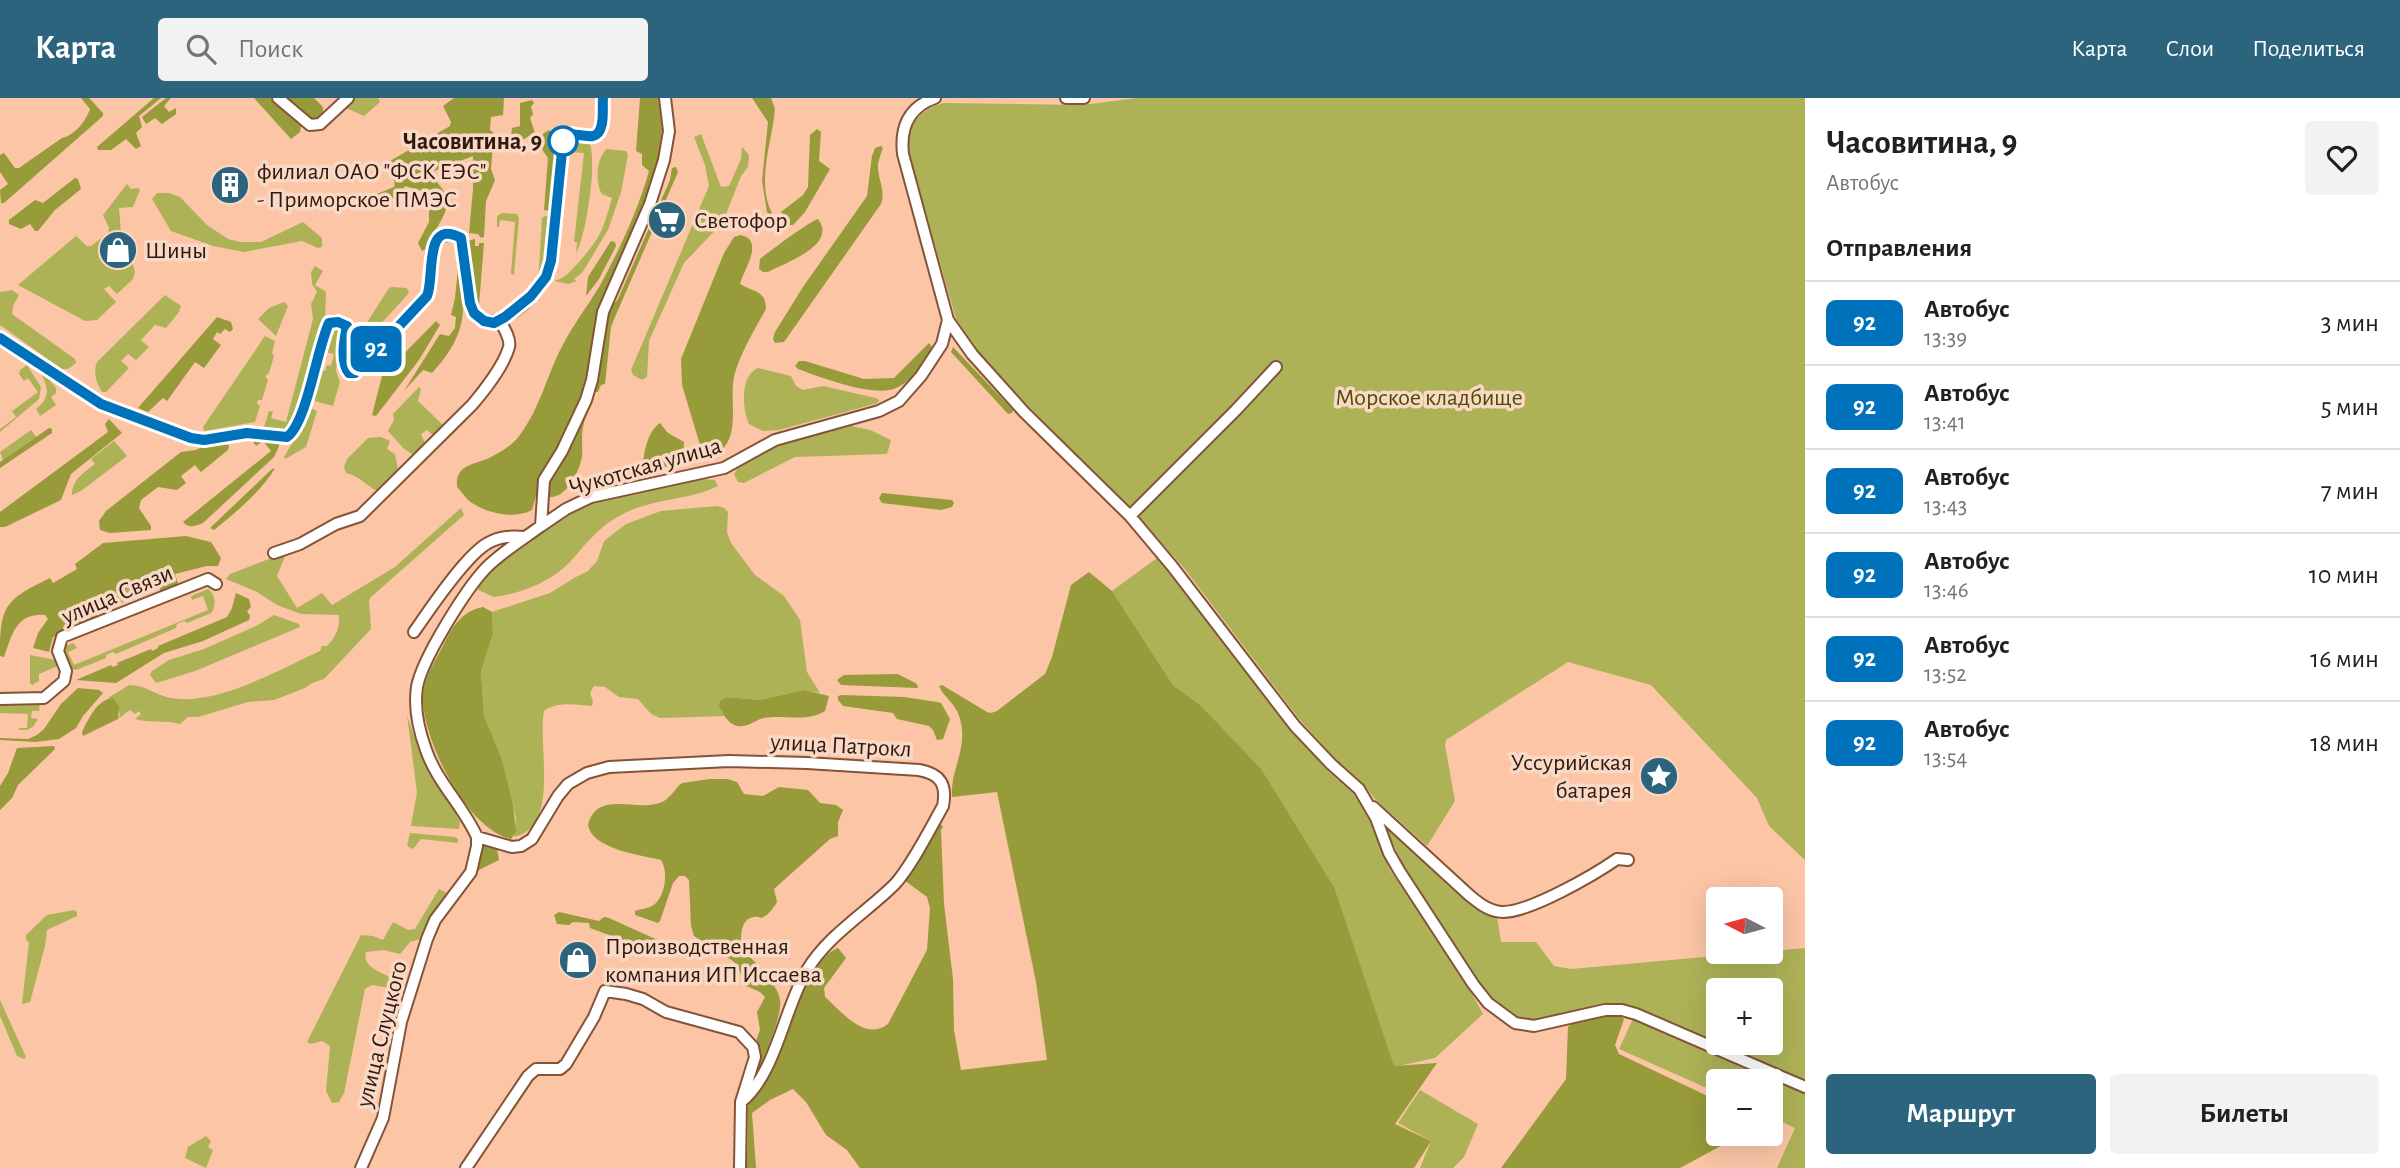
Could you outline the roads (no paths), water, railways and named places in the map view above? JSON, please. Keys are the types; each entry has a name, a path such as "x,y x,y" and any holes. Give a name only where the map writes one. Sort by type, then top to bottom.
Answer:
{"street":[{"path":"278,98 310,125 320,124 348,98"},
{"path":"0,338 101,404 191,438 204,440 247,433 284,438 290,436 296,427 329,323 338,322 347,326 344,347 346,369 349,373 355,373 427,296 433,244 439,237 454,234 461,238 472,309 484,321 500,321 531,296 544,281 551,261 563,142 569,134 598,134 603,98"},
{"name":"Чукотская улица","path":"541,526 544,480 562,451 586,400 603,312 650,204 664,160 668,134 665,98"},
{"path":"935,98 914,110 907,118 901,140 948,320 972,354 1009,395 1130,516 1296,726 1331,764 1359,789 1368,803 1389,853 1418,902 1488,1003 1505,1017 1524,1026 1534,1027 1605,1010 1622,1010 1662,1024 1805,1087"},
{"path":"1066,98 1084,98"},
{"name":"Чукотская улица","path":"541,526 566,509 591,497 724,468 775,440 879,411 898,401 921,376 942,344 948,320"},
{"path":"274,553 300,544 336,524 360,516 472,405 488,385 508,349 509,340 500,321"},
{"path":"1130,516 1276,367"},
{"path":"477,837 426,750 417,708 418,684 452,613 474,582 486,567 541,526"},
{"path":"414,632 433,604 482,547 504,537 525,537"},
{"name":"улица Связи","path":"0,699 44,698 64,681 66,671 58,651 62,637 208,579 216,584"},
{"name":"улица Патрокл","path":"477,837 501,845 522,846 532,839 568,784 587,773 609,767 729,761 796,762 919,770 940,778 945,795 943,806 932,826 897,881 811,963 801,981 763,1075 752,1094 741,1102"},
{"path":"1368,803 1469,895 1495,911 1521,908 1565,890 1598,873 1617,859 1628,860"},
{"name":"улица Слуцкого","path":"361,1168 383,1118 401,1022 427,939 436,920 471,872 477,837"},
{"path":"466,1168 528,1076 536,1069 560,1069 566,1064 594,1017 605,991 643,999 666,1012 739,1032 753,1047 755,1056 741,1102 740,1168"}],"place":[{"name":"Часовитина, 9","path":"563,141"},
{"name":"филиал ОАО \"ФСК ЕЭС\" - Приморское ПМЭС","path":"230,185"},
{"name":"Светофор","path":"667,220"},
{"name":"Шины","path":"118,250"},
{"name":"Уссурийская батарея","path":"1659,776"},
{"name":"Производственная компания ИП Иссаева","path":"578,960"}],"park label":[{"name":"Морское кладбище","path":"1429,397"}]}
